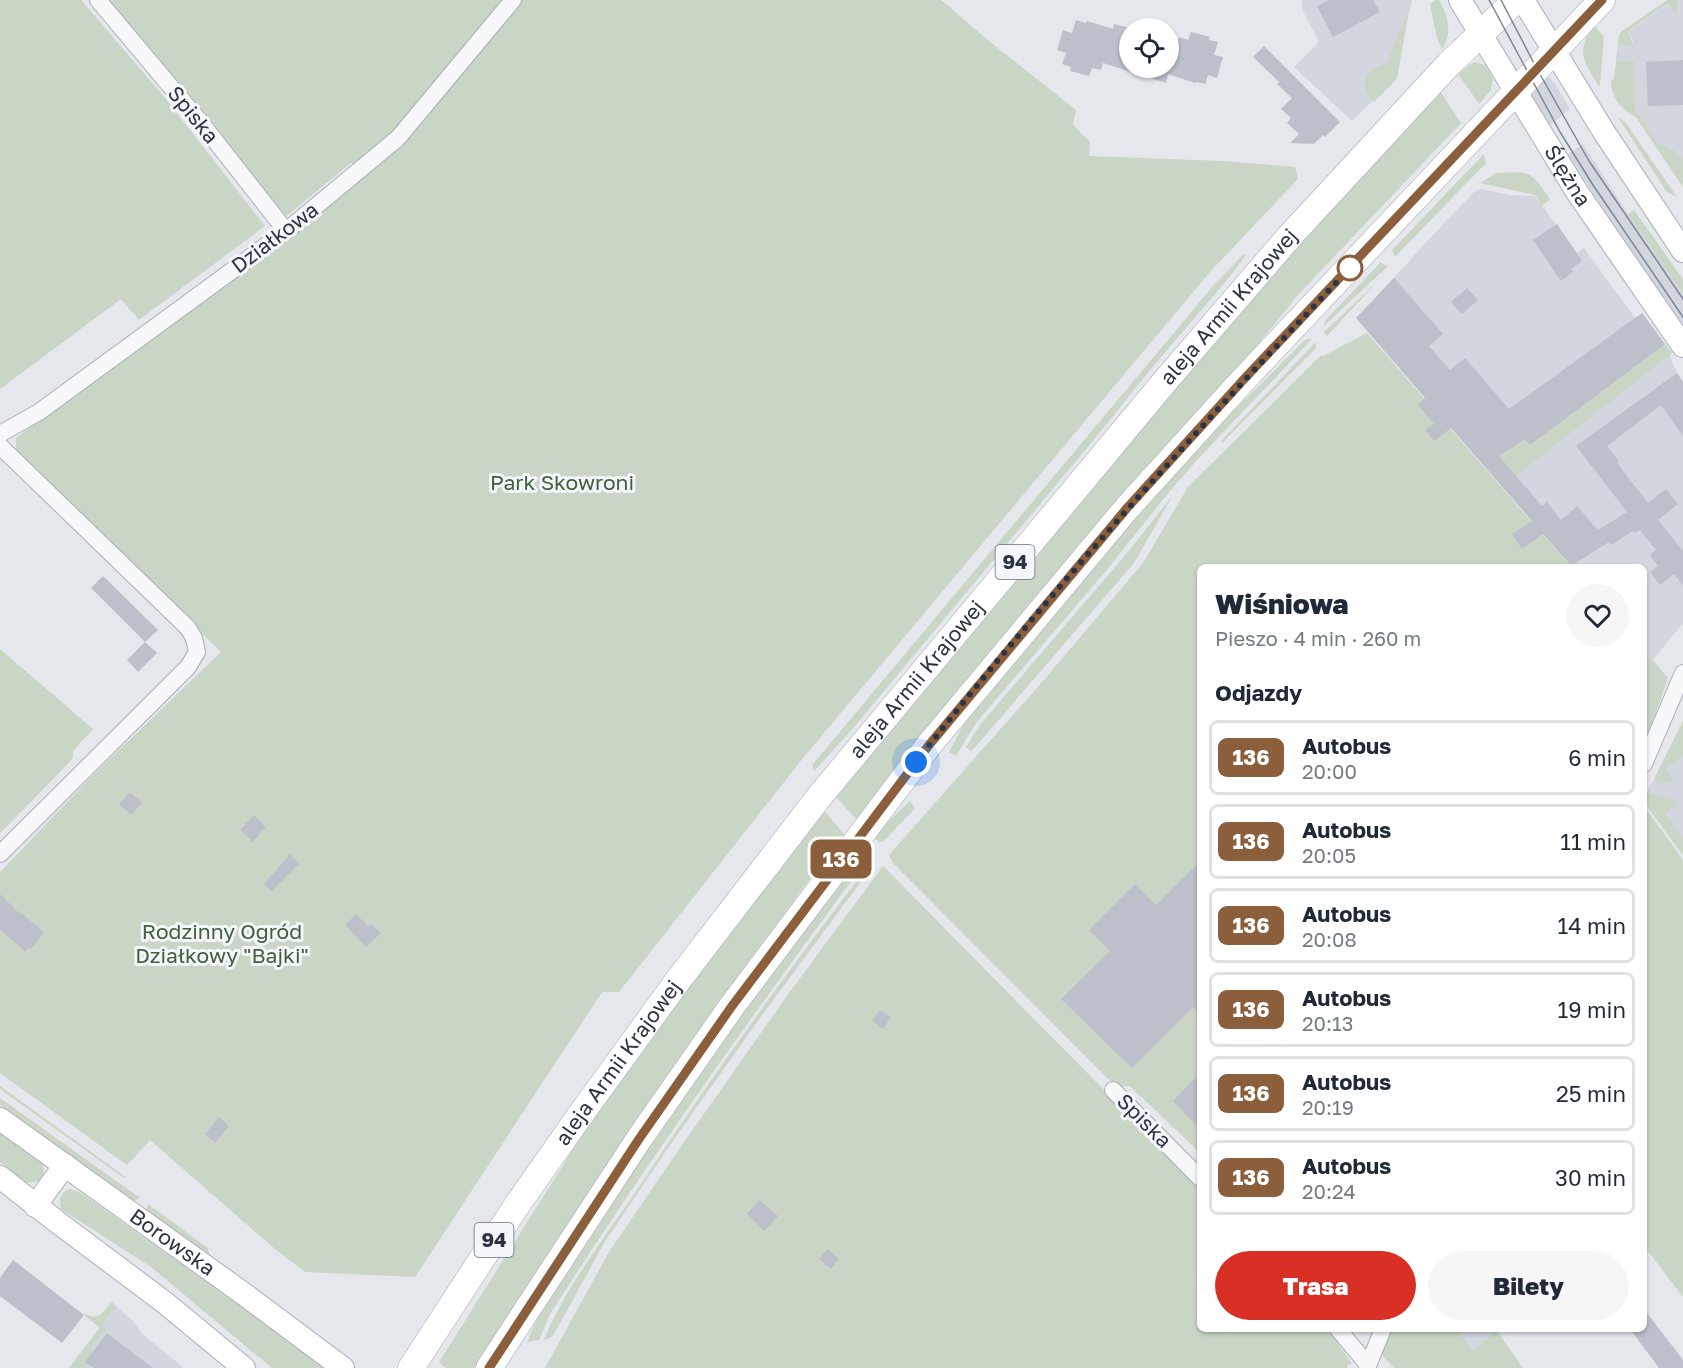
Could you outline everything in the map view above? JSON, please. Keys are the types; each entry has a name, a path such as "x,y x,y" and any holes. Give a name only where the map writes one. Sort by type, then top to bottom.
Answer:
{"main road":[{"name":"94","path":"1480,34 1516,0"},
{"name":"94","path":"489,1368 639,1139 726,1015 853,843 929,745 1127,508 1245,378 1602,0"},
{"name":"aleja Armii Krajowej","path":"411,1368 517,1205 580,1114 679,979 819,797 1166,380 1281,246 1448,65 1480,34"}],"street":[{"name":"Spiska","path":"98,0 286,231"},
{"name":"Działkowa","path":"0,434 39,412 286,231 352,178 406,130 513,0"},
{"name":"Ślężna","path":"1460,0 1602,229 1683,346"},
{"path":"1523,0 1553,52 1683,251"},
{"path":"0,446 188,628 194,638 197,652 188,667 0,855"},
{"path":"1647,757 1683,673"},
{"name":"Spiska","path":"1113,1090 1197,1175"},
{"name":"Borowska","path":"0,1119 343,1368"},
{"path":"35,1206 65,1165"},
{"path":"0,1177 35,1206 164,1302 243,1368"},
{"path":"1340,1332 1367,1367 1382,1332"}],"shaded area":[{"path":"1302,0 1412,0 1394,79 1352,121 1294,67 1319,42 1302,9"},
{"path":"1673,0 1683,0 1683,159 1673,149 1657,142 1635,108 1634,62 1618,62 1618,46 1632,45 1633,40 1628,32"},
{"path":"1544,77 1550,78 1555,84 1570,109 1547,127 1535,105 1532,94"},
{"path":"1583,144 1683,293 1683,324 1630,251 1568,154"},
{"path":"1480,189 1511,195 1535,196 1577,253 1584,248 1635,318 1642,313 1665,344 1683,382 1683,623 1653,660 1647,653 1647,564 1569,564 1357,318 1474,192"},
{"path":"1683,721 1683,855 1647,804 1647,792"},
{"path":"116,1306 133,1321 141,1333 184,1368 69,1368"},
{"path":"1462,1332 1496,1332 1473,1350"}],"green space":[{"path":"0,0 81,0 165,98 265,226 139,320 121,299 0,389"},
{"name":"Park Skowroni","path":"105,0 941,0 1076,110 1073,125 1090,142 1089,156 1222,161 1295,167 1298,179 1209,273 803,758 619,992 602,992 415,1277 305,1272 275,1249 150,1140 127,1165 0,1073 0,872 96,772 221,652 16,453 16,438 140,345 307,226 314,217 362,176 351,163 284,218"},
{"path":"1439,0 1442,6 1448,24 1447,37 1442,49 1437,38 1430,4"},
{"path":"1667,0 1676,0 1678,5 1676,14 1668,3 1628,31 1633,45 1618,46 1618,62 1634,61 1635,108 1657,142 1673,149 1683,159 1683,187 1636,117 1618,102 1611,86 1611,80 1614,79 1619,35"},
{"path":"1409,9 1397,79 1374,102 1365,90 1366,79 1373,69 1386,63"},
{"path":"1594,25 1604,37 1600,85 1585,62 1583,49"},
{"path":"1474,62 1485,65 1493,79 1491,90 1479,104 1458,74"},
{"path":"1440,91 1461,123 1297,296 1234,374 857,820 834,795 1233,315"},
{"path":"1617,116 1626,123 1677,197 1667,192"},
{"path":"1484,154 1486,163 1395,257 1392,250"},
{"path":"1516,172 1529,175 1550,199 1542,206 1535,195 1480,183 1496,173"},
{"path":"1634,210 1683,279 1683,293 1628,214"},
{"path":"1244,254 1246,255 1227,280 849,733 814,771 813,764 1213,286"},
{"path":"1380,263 1388,266 1324,326 1325,321"},
{"path":"1375,284 1327,336 1324,332"},
{"path":"1367,333 1568,564 1197,564 1197,1150 1130,1086 1116,1087 893,863 889,855 1043,681 1143,563 1188,487 1321,355"},
{"path":"1306,339 1312,339 1165,497 1105,572 976,723 956,756 949,752 968,716 1161,488 1215,429"},
{"path":"1316,342 1316,348 1222,443 1221,441"},
{"path":"1665,344 1672,353 1516,476 1498,454 1522,434 1530,444"},
{"path":"1173,495 1134,563 977,745 971,751 966,747 979,726 1132,547"},
{"path":"0,649 93,729 73,751 73,758 0,833"},
{"path":"1647,654 1668,678 1647,734"},
{"path":"1683,721 1683,756 1666,769 1673,779 1666,783 1659,782 1654,779"},
{"path":"1647,792 1672,800 1677,805 1665,814 1683,837 1683,855 1649,809"},
{"path":"910,801 915,808 887,838 879,842 873,836"},
{"path":"823,809 844,834 747,964 654,1097 474,1368 445,1368 439,1362 589,1124 650,1037"},
{"path":"1647,810 1683,860 1683,1297 1647,1250"},
{"path":"860,851 867,860 665,1141 550,1314 539,1340 527,1342 542,1307 692,1082"},
{"path":"869,865 871,868 670,1145 604,1243 553,1336 544,1340 563,1301 599,1244 721,1066"},
{"path":"883,866 1197,1184 1197,1332 1330,1332 1352,1364 1347,1365 1347,1368 545,1368 609,1252 789,993"},
{"path":"0,1086 125,1177 0,1089"},
{"path":"0,1098 140,1198 133,1201 0,1105"},
{"path":"0,1132 43,1165 44,1175 40,1181 27,1183 0,1162"},
{"path":"70,1189 81,1193 328,1368 272,1368 151,1267 61,1209 60,1198 65,1191"},
{"path":"148,1204 208,1248 209,1255 146,1211"},
{"path":"112,1302 116,1306 102,1325 106,1329 91,1348 95,1351 83,1368 69,1368 100,1328 84,1315 94,1317 100,1315"},
{"path":"1389,1332 1463,1332 1461,1334 1473,1350 1498,1332 1523,1368 1394,1368 1380,1353"}],"building":[{"path":"1329,0 1373,0 1380,12 1333,37 1317,6"},
{"path":"1076,20 1113,29 1114,24 1119,25 1119,68 1103,63 1101,70 1092,68 1089,76 1070,71 1071,67 1062,64 1066,53 1057,50 1063,30 1072,33"},
{"path":"1191,32 1210,37 1209,40 1218,42 1214,55 1223,57 1217,78 1208,75 1205,84 1179,78 1179,37 1188,40"},
{"path":"1264,46 1340,122 1314,144 1290,143 1299,134 1287,123 1291,118 1281,109 1292,98 1253,57"},
{"path":"1683,60 1683,105 1648,106 1646,62"},
{"path":"1150,78 1167,78 1166,83"},
{"path":"1557,224 1582,261 1561,281 1533,240"},
{"path":"1394,278 1443,334 1429,346 1450,370 1465,358 1509,409 1642,313 1665,344 1530,445 1525,439 1499,456 1542,506 1547,502 1561,520 1577,506 1598,530 1627,512 1576,446 1677,373 1683,382 1683,436 1661,405 1607,446 1619,461 1617,463 1648,503 1666,489 1678,504 1658,520 1683,551 1683,585 1674,574 1660,585 1650,572 1658,566 1650,555 1656,550 1640,530 1634,533 1633,531 1611,545 1609,542 1574,564 1569,564 1543,534 1522,549 1512,534 1532,521 1451,428 1434,441 1425,430 1434,424 1418,405 1425,398 1356,318"},
{"path":"1467,288 1478,300 1462,314 1451,302"},
{"path":"103,576 158,630 145,642 91,588"},
{"path":"145,642 157,653 138,672 127,660"},
{"path":"130,792 142,803 131,815 119,804"},
{"path":"254,815 266,827 253,842 240,830"},
{"path":"290,854 299,864 271,891 264,884"},
{"path":"1197,865 1197,1011 1193,1007 1132,1068 1061,999 1110,951 1089,930 1135,884 1156,905"},
{"path":"0,894 20,914 44,932 31,949 29,947 25,952 0,929"},
{"path":"356,914 368,926 371,924 381,933 366,947 345,925"},
{"path":"880,1010 891,1017 883,1029 872,1021"},
{"path":"1197,1076 1197,1126 1173,1101"},
{"path":"219,1117 229,1126 215,1143 205,1134"},
{"path":"759,1200 778,1216 764,1231 747,1214"},
{"path":"828,1249 839,1259 831,1269 819,1259"},
{"path":"13,1260 84,1315 62,1343 0,1296 0,1278"},
{"path":"1647,1313 1683,1360 1683,1368 1659,1368 1632,1332 1647,1332"},
{"path":"107,1333 153,1368 94,1368 85,1362"}],"tram line":[{"path":"1489,0 1560,132 1593,185 1683,317"},
{"path":"1501,0 1589,161 1683,299"}],"bus line":[{"name":"136","path":"489,1368 639,1139 732,1006 929,745 1127,508 1245,378 1602,0"}],"route":[{"path":"916,762 1048,600 1127,508 1245,378 1352,266 1350,268"}],"park label":[{"name":"Rodzinny Ogród Działkowy \"Bajki\"","path":"222,944"}]}
